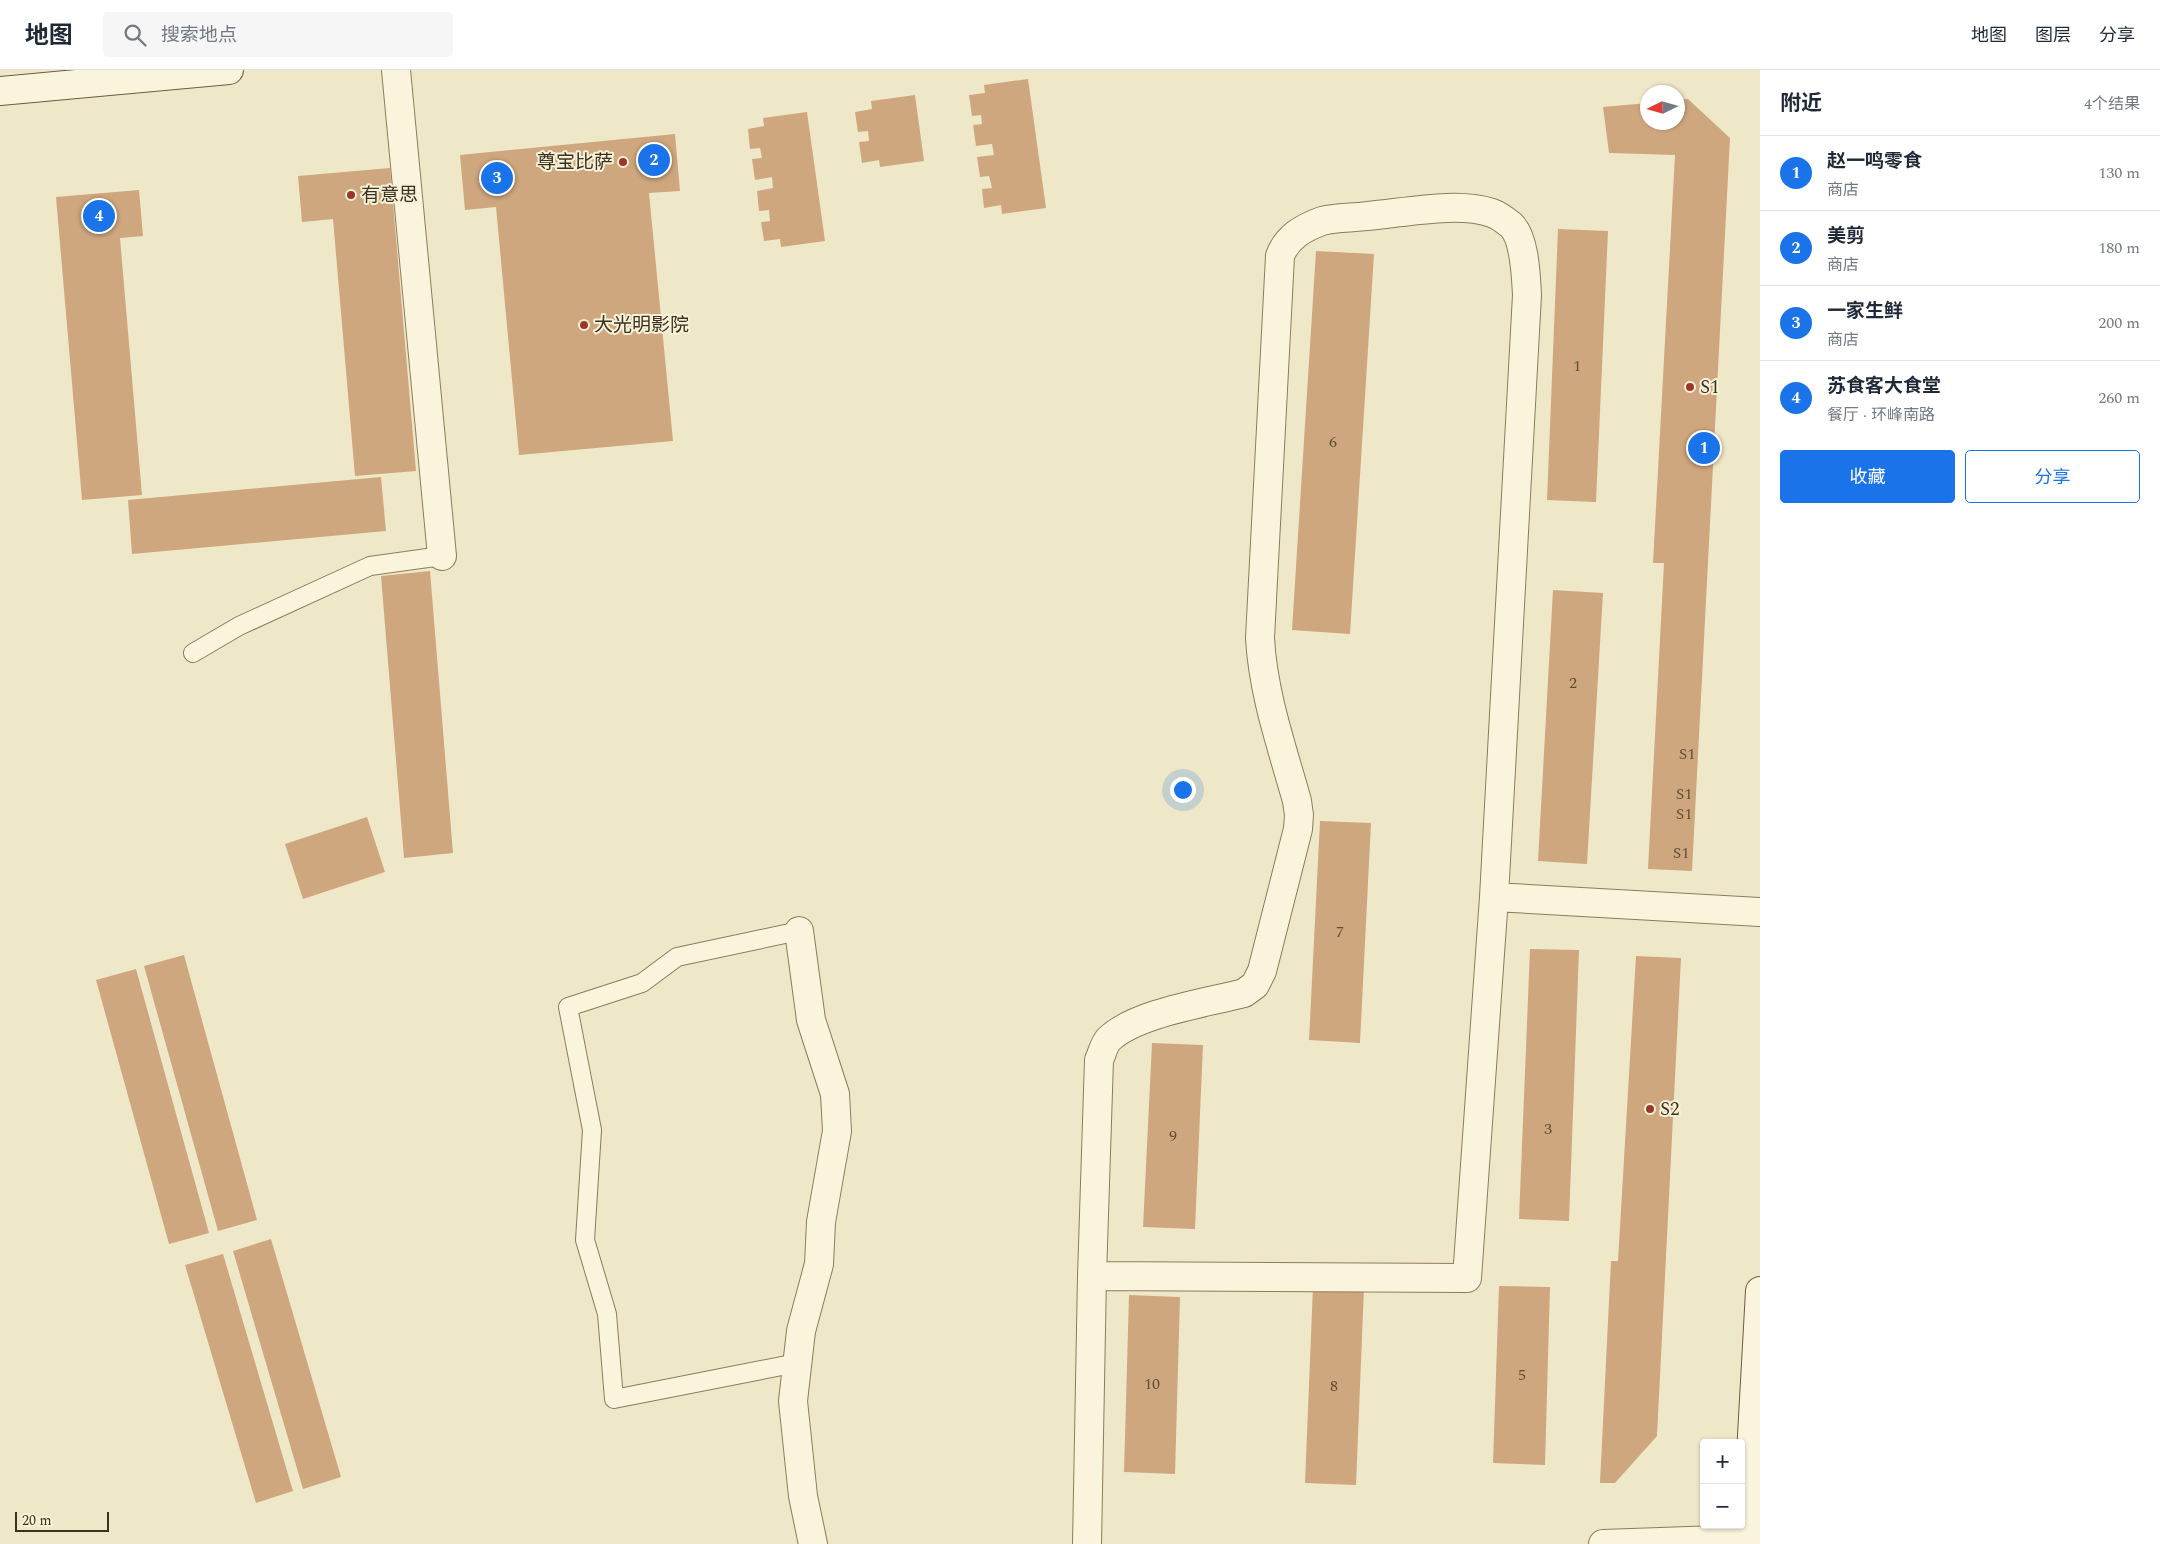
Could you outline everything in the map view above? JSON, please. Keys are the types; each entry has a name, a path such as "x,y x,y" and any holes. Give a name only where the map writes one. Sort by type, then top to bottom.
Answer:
{"street":[{"path":"0,90 229,70"},
{"path":"396,70 442,556"},
{"path":"1087,1544 1092,1276 1099,1060 1107,1041 1124,1027 1147,1018 1244,993 1255,985 1262,971 1298,828 1297,800 1266,690 1260,638 1280,256 1284,245 1294,235 1324,220 1443,209 1470,208 1493,213 1513,227 1520,244 1526,269 1526,295 1494,897 1467,1278 1092,1276"},
{"path":"1494,897 1760,912"},
{"path":"799,932 811,1020 835,1094 837,1131 821,1222 819,1264 801,1331 793,1401 803,1496 814,1544"},
{"path":"1604,1544 1746,1541 1760,1291"}],"lane":[{"path":"193,653 239,626 370,566 442,556"},
{"path":"797,1363 614,1399 607,1314 584,1240 592,1130 568,1007 642,983 677,957 799,932"}],"building":[{"path":"1028,79 1046,208 1002,214 1001,205 984,208 982,189 992,188 989,176 980,177 977,157 994,155 992,144 976,146 973,125 982,124 981,115 972,116 969,95 985,93 984,85"},
{"path":"915,95 924,161 880,167 879,160 862,163 859,142 869,141 868,131 858,132 855,112 872,109 871,101"},
{"name":"S1","path":"1685,99 1688,99 1730,138 1692,871 1648,869 1664,563 1653,563 1675,155 1609,153 1603,107 1640,104 1640,130 1685,130"},
{"path":"807,112 825,241 781,247 780,239 764,241 761,222 770,221 769,210 759,211 757,191 773,188 772,177 755,180 752,159 762,158 760,148 750,149 748,129 764,126 763,118"},
{"name":"大光明影院","path":"675,134 680,191 649,193 673,441 519,455 496,207 465,210 460,155"},
{"path":"390,168 416,471 355,476 333,219 302,222 298,176"},
{"path":"139,190 143,236 120,238 142,495 82,500 56,197"},
{"path":"1558,229 1608,231 1596,502 1547,500"},
{"path":"1316,251 1374,254 1350,634 1292,630"},
{"path":"381,477 386,531 132,554 128,500"},
{"path":"430,571 453,853 404,858 381,576"},
{"path":"1553,590 1603,593 1587,864 1538,861"},
{"path":"367,817 385,872 303,899 285,844"},
{"path":"1320,821 1371,823 1360,1043 1309,1040"},
{"path":"1530,949 1579,950 1569,1221 1519,1219"},
{"path":"184,955 257,1220 218,1231 144,966"},
{"name":"S2","path":"1636,956 1681,958 1657,1436 1615,1483 1600,1483 1611,1261 1618,1261"},
{"path":"136,969 209,1233 169,1244 96,980"},
{"path":"1152,1043 1203,1045 1195,1229 1143,1227"},
{"path":"271,1239 341,1477 303,1489 233,1251"},
{"path":"223,1254 293,1491 256,1503 185,1265"},
{"path":"1313,1286 1364,1288 1356,1485 1305,1483"},
{"path":"1499,1286 1550,1287 1545,1465 1493,1463"},
{"path":"1129,1295 1180,1297 1175,1474 1124,1472"}],"place":[{"name":"美剪","path":"654,160"},
{"name":"尊宝比萨","path":"623,162"},
{"name":"一家生鲜","path":"497,178"},
{"name":"有意思","path":"351,195"},
{"name":"苏食客大食堂","path":"99,216"},
{"name":"大光明影院","path":"584,325"},
{"name":"S1","path":"1690,387"},
{"name":"赵一鸣零食","path":"1704,448"},
{"name":"S2","path":"1650,1109"}]}
